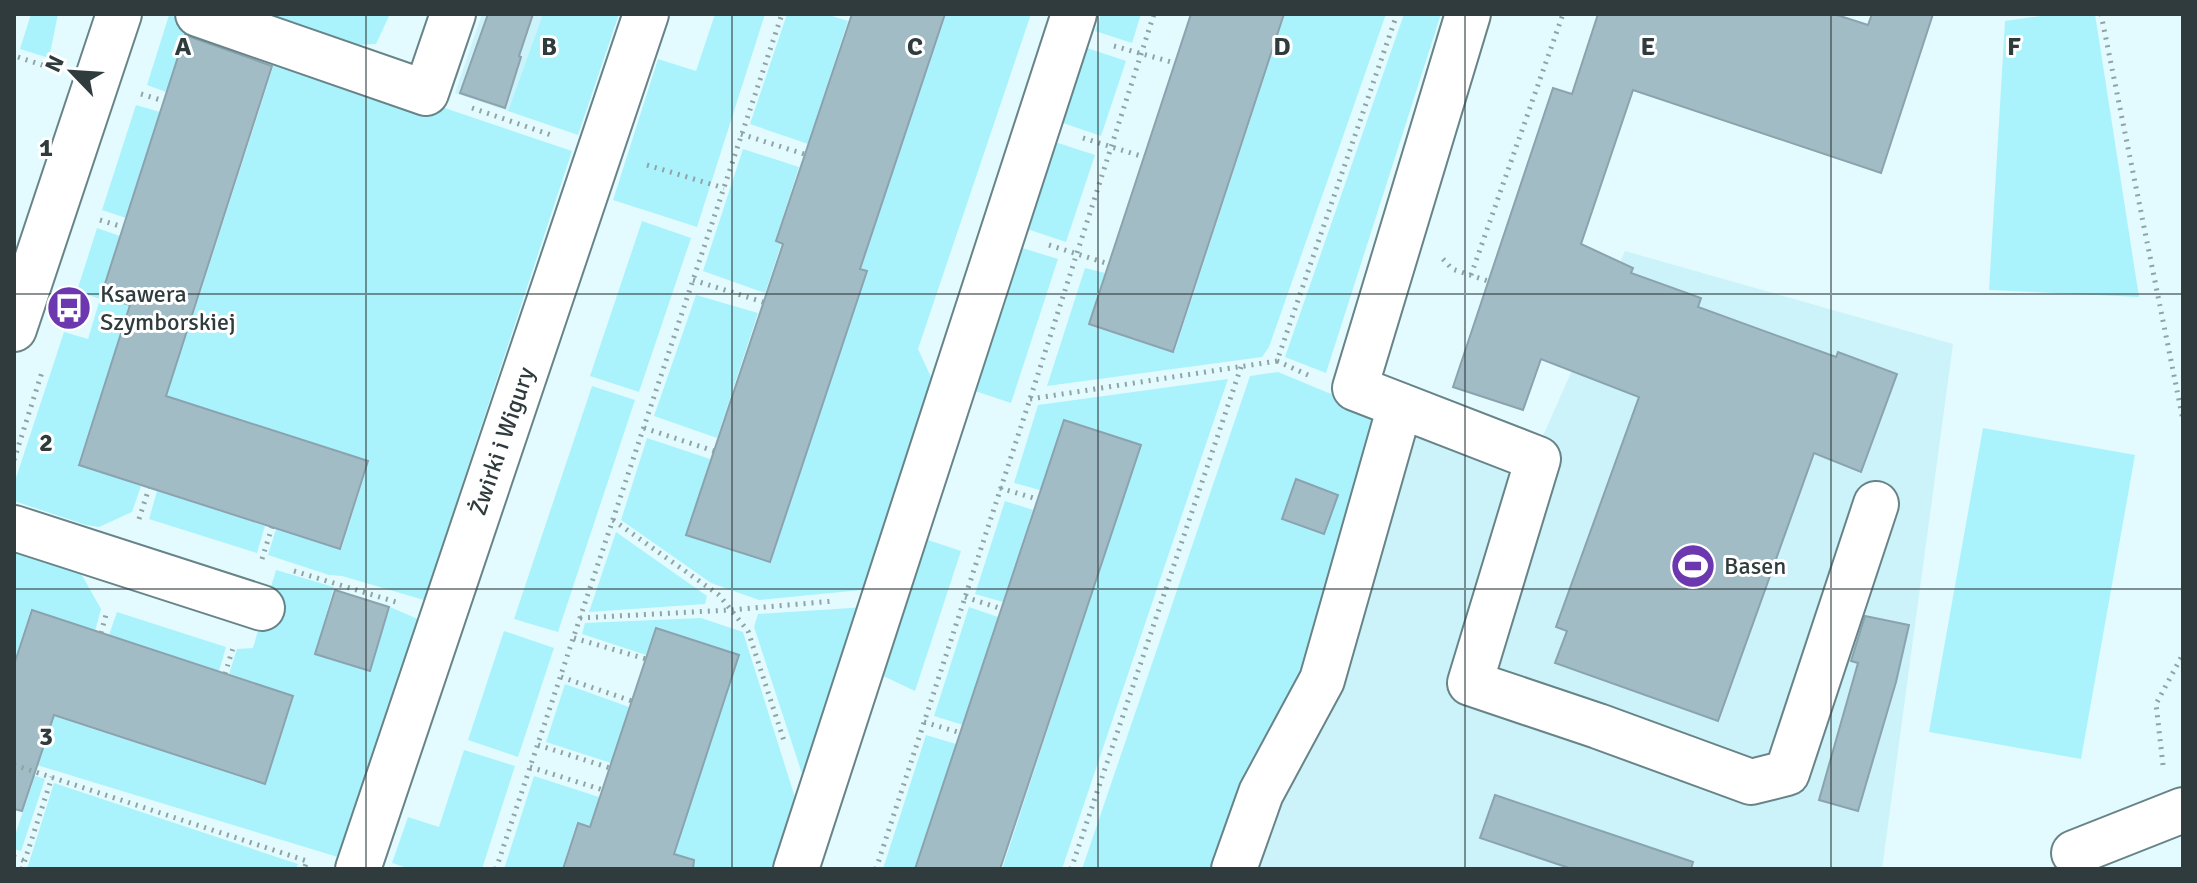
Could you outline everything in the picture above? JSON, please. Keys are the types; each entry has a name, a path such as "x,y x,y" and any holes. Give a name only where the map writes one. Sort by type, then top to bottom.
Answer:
{"street":[{"path":"14,329 119,14"},
{"path":"198,14 426,93 453,14"},
{"name":"Żwirki i Wigury","path":"358,869 646,14"},
{"path":"1468,14 1355,388 1538,459 1470,683 1751,782 1787,773 1876,504"},
{"path":"796,869 1071,22"},
{"path":"1234,869 1261,793 1322,680 1400,406"},
{"path":"14,528 262,608"},
{"path":"2074,853 2182,811"}],"path":[{"path":"496,869 782,14"},
{"path":"876,869 1154,14"},
{"path":"1030,399 1277,361 1397,14"},
{"path":"1471,275 1563,14"},
{"path":"2101,14 2183,420"},
{"path":"1071,22 1141,54 1175,63"},
{"path":"18,57 52,68"},
{"path":"133,91 164,101"},
{"path":"496,117 541,132"},
{"path":"1038,124 1144,157"},
{"path":"741,134 804,154"},
{"path":"600,151 724,188"},
{"path":"92,217 123,227"},
{"path":"1004,230 1109,264"},
{"path":"693,280 763,302"},
{"path":"1071,869 1241,367"},
{"path":"644,428 714,451"},
{"path":"139,520 149,488"},
{"path":"1000,488 1037,499"},
{"path":"613,520 719,595 748,631 801,793 820,798"},
{"path":"262,560 272,527"},
{"path":"339,585 385,599"},
{"path":"965,597 1002,609"},
{"path":"580,618 730,610 865,598 883,603"},
{"path":"101,633 109,604"},
{"path":"573,638 646,659"},
{"path":"225,674 233,646"},
{"path":"2182,811 2166,781 2156,704 2183,654"},
{"path":"561,677 632,701"},
{"path":"924,722 961,733"},
{"path":"538,745 610,768"},
{"path":"14,765 307,861 304,869"},
{"path":"530,767 603,790"},
{"path":"22,869 52,777"},
{"path":"14,857 25,861"}],"shaded area":[{"path":"31,14 58,14 49,58 20,49"},
{"path":"243,14 390,14 376,44 335,46"},
{"path":"482,14 543,14 508,111 455,93"},
{"path":"543,14 619,14 578,135 508,111"},
{"path":"715,14 765,14 697,227 613,200 658,59 696,71"},
{"path":"787,14 826,14 848,21 808,144 750,124"},
{"path":"946,14 1031,14 918,349 937,390 872,589 759,600 711,583 621,520 647,438 710,459 687,535 771,562 867,271 861,268"},
{"path":"1101,14 1141,14 1132,43 1095,31"},
{"path":"1285,14 1386,14 1269,347 1262,357 1047,386 1085,268 1105,273 1088,325 1174,353"},
{"path":"1404,14 1441,14 1326,373 1285,357"},
{"path":"2054,14 2095,14 2139,297 1989,290 2005,21"},
{"path":"169,15 572,151 424,600 268,555 276,529 341,550 369,461 107,377 78,464 141,486 132,512 99,527 14,501 14,484 64,332 88,339 100,299 77,291 97,228 120,236 100,296 190,325 274,64 185,35 166,92 147,85"},
{"path":"1087,48 1126,61 1101,136 1063,123"},
{"path":"136,105 160,112 126,218 102,210"},
{"path":"1055,142 1095,155 1066,242 1027,229"},
{"path":"743,149 799,167 775,241 781,245 765,293 703,271"},
{"path":"642,221 691,238 639,392 590,376"},
{"path":"1019,247 1058,259 1011,403 972,390"},
{"path":"1625,251 1953,344 1882,869 1191,869 1376,381 1542,438"},
{"path":"696,295 758,313 717,438 654,416"},
{"path":"1278,372 1382,415 1312,668 1221,869 1082,869 1250,376"},
{"path":"1228,379 1062,869 1002,869 1141,445 1064,419 1040,490 1014,483 1038,405"},
{"path":"592,386 635,400 558,632 514,619"},
{"path":"1983,428 2135,455 2081,759 1929,732"},
{"path":"157,491 265,526 257,553 149,519"},
{"path":"1005,501 1033,510 1003,602 975,594"},
{"path":"616,532 707,596 705,604 589,612"},
{"path":"925,539 961,551 915,691 879,674"},
{"path":"14,548 79,570 101,609 95,631 31,610 14,662"},
{"path":"276,570 334,587 315,654 369,671 390,607 420,620 341,858 14,758 14,703 265,785 294,696 229,674 237,649 253,648"},
{"path":"866,607 806,786 754,627 758,614"},
{"path":"969,607 998,617 963,725 934,716"},
{"path":"117,612 226,647 219,671 109,635"},
{"path":"701,618 743,632 798,807 777,869 656,869 674,854 739,655 656,627 646,655 582,634 585,623"},
{"path":"504,631 554,648 518,757 468,740"},
{"path":"565,684 629,707 611,763 546,742"},
{"path":"926,735 956,744 914,869 883,869"},
{"path":"464,750 515,766 482,869 410,869 392,863 408,817 439,827"},
{"path":"14,769 45,779 21,851 14,849 14,838 32,785 14,779"},
{"path":"534,776 599,797 591,826 577,822 562,869 504,869"},
{"path":"54,783 298,864 296,869 27,869"}],"building":[{"path":"488,14 533,14 505,108 460,93"},
{"path":"852,14 945,14 860,269 867,271 770,562 686,535 783,244 776,241"},
{"path":"1191,14 1284,14 1173,352 1089,324"},
{"path":"1598,14 1834,14 1868,25 1872,14 1933,14 1881,173 1633,90 1581,244 1633,268 1631,273 1701,298 1698,307 1836,357 1838,352 1897,374 1861,472 1814,453 1718,721 1555,663 1567,631 1556,627 1639,397 1541,359 1523,410 1453,387 1553,88 1572,94"},
{"path":"185,35 272,66 166,396 368,461 340,549 79,465 130,305 101,296"},
{"path":"1064,420 1141,445 1000,869 915,869"},
{"path":"1296,479 1338,495 1324,534 1282,519"},
{"path":"335,590 389,607 370,671 315,654"},
{"path":"32,610 293,696 265,784 54,715 22,811 14,809 14,665"},
{"path":"1865,616 1909,625 1896,682 1858,811 1819,800 1858,663 1851,661"},
{"path":"656,628 739,655 674,854 694,860 693,869 563,869 578,823 590,827"},
{"path":"1495,795 1693,862 1691,869 1572,869 1480,838"}],"place":[{"name":"Ksawera Szymborskiej","path":"69,308"},
{"name":"Basen","path":"1693,566"}]}
